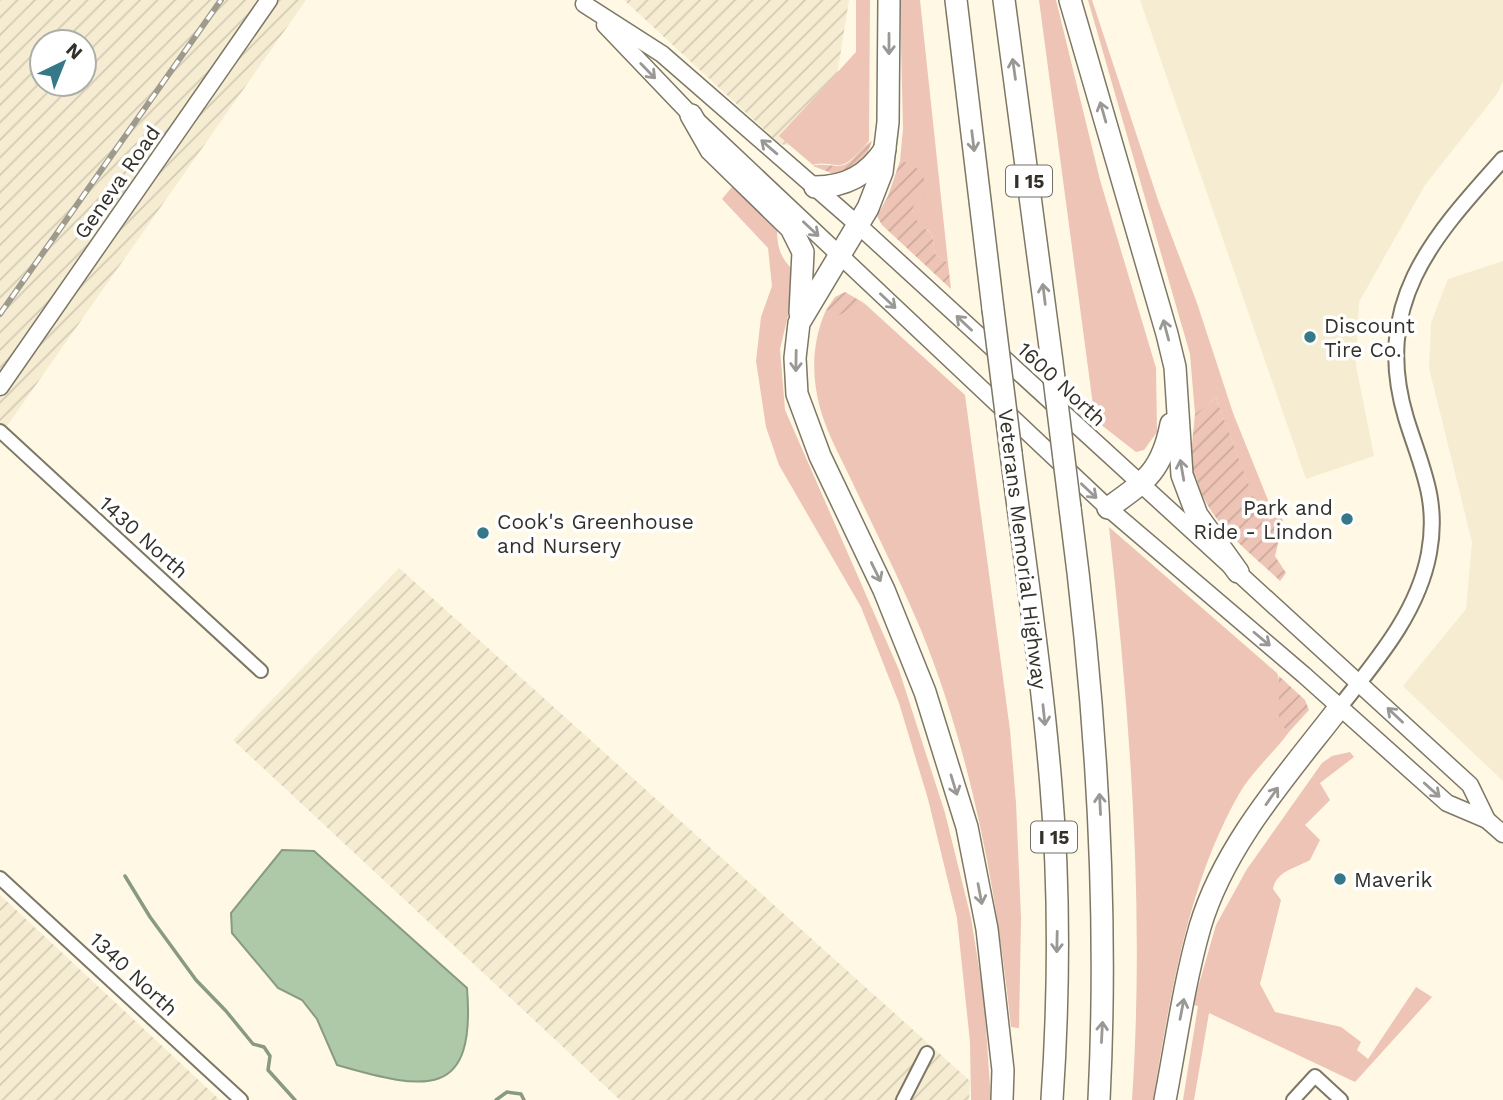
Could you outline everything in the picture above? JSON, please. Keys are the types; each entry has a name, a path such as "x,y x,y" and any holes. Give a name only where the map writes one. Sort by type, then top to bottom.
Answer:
{"highway":[{"path":"799,323 876,190 886,147 889,0"},
{"name":"Veterans Memorial Highway","path":"956,0 1044,709 1054,823 1058,927 1052,1100"},
{"name":"I 15","path":"1004,0 1052,362 1095,731 1102,852 1103,1010 1098,1100"},
{"path":"1070,0 1175,367 1182,475 1197,515 1238,572"},
{"path":"691,116 711,150 791,228 803,252 797,394 820,456 884,590 925,692 967,827 987,929 1003,1070 1002,1100"},
{"path":"815,187 838,186 851,181 877,162 886,147"},
{"path":"1108,509 1140,485 1160,463 1176,398"},
{"path":"1165,1100 1200,926 1217,886 1276,790 1339,708"}],"main road":[{"name":"Geneva Road","path":"0,387 269,0"},
{"name":"1600 North","path":"582,2 691,116 1108,509 1447,803 1488,820"},
{"name":"1600 North","path":"582,2 662,54 857,224 1140,485 1360,681 1470,785 1488,820 1503,834"}],"street":[{"path":"1339,708 1405,618 1417,595 1430,551 1432,526 1428,478 1407,421 1398,383 1398,338 1405,298 1438,233 1503,159"},
{"name":"1430 North","path":"0,431 261,671"},
{"name":"1340 North","path":"0,878 241,1100"},
{"path":"903,1100 927,1053"},
{"path":"1293,1100 1315,1076 1341,1100"}],"shaded area":[{"path":"0,0 306,0 0,436"},
{"path":"624,0 849,0 825,151 780,144"},
{"path":"856,0 870,0 869,141 854,157 841,165 813,165 779,136 856,52"},
{"path":"900,0 920,0 948,263 935,254 932,234 914,220 912,206 921,194 905,163 900,161 903,129"},
{"path":"1039,0 1056,0 1100,180 1156,368 1157,432 1144,450 1136,452 1095,420"},
{"path":"1088,0 1092,0 1159,203 1197,303 1233,413 1274,515 1263,524 1216,398 1195,414 1190,354"},
{"path":"1140,0 1503,0 1503,81 1497,94 1425,185 1359,302 1356,366 1374,456 1306,479"},
{"path":"872,141 863,164 834,178 834,174 813,166 846,164"},
{"path":"900,161 912,164 923,174 924,184 913,210 914,216 932,234 935,254 948,263 951,289 882,225 877,216 888,196"},
{"path":"732,187 777,229 782,255 798,274 780,349 785,410 899,670 945,813 971,918 984,999 991,1100 971,1100 970,1042 957,918 928,799 899,703 861,607 779,465 766,427 756,361 761,317 772,286 768,248 722,199"},
{"path":"1503,261 1503,781 1403,686 1466,609 1472,542 1429,368 1431,323 1448,279"},
{"path":"845,292 864,303 839,315 826,310 835,297"},
{"path":"864,303 965,395 1010,730 1021,918 1019,1028 1011,1027 990,875 955,726 921,630 832,440 817,395 814,358 826,310 839,314"},
{"path":"1216,398 1263,523 1281,513 1283,524 1275,556 1286,573 1280,581 1219,522 1201,493 1196,477 1193,478 1191,454 1195,414"},
{"path":"1109,527 1277,673 1280,688 1279,712 1289,732 1250,777 1239,794 1206,866 1193,904 1174,982 1153,1100 1132,1100 1136,1028 1136,885 1129,742"},
{"path":"399,568 970,1081 969,1100 620,1100 233,740"},
{"path":"1279,676 1305,700 1309,710 1289,732 1279,723"},
{"path":"1350,752 1354,757 1320,783 1330,800 1305,825 1320,840 1310,860 1282,874 1275,883 1273,889 1281,900 1260,984 1275,1012 1341,1027 1361,1042 1357,1050 1368,1059 1416,987 1432,997 1355,1082 1209,1013 1194,1100 1183,1100 1198,1006 1193,1005 1216,925 1247,869 1322,763 1332,756"},
{"path":"282,850 314,851 467,988 468,1025 463,1051 454,1068 439,1078 420,1082 397,1080 337,1065 317,1019 302,1000 278,988 232,933 231,913"},
{"path":"0,895 220,1100 0,1100"}],"waterway":[{"path":"125,876 150,917 196,980 253,1044 264,1047 270,1056 268,1070 295,1100"},
{"path":"496,1100 507,1092 521,1094 524,1100"}],"railway":[{"path":"0,314 221,0"}],"place":[{"name":"Discount Tire Co.","path":"1310,337"},
{"name":"Park and Ride - Lindon","path":"1347,519"},
{"name":"Cook's Greenhouse and Nursery","path":"483,533"},
{"name":"Maverik","path":"1340,879"}]}
